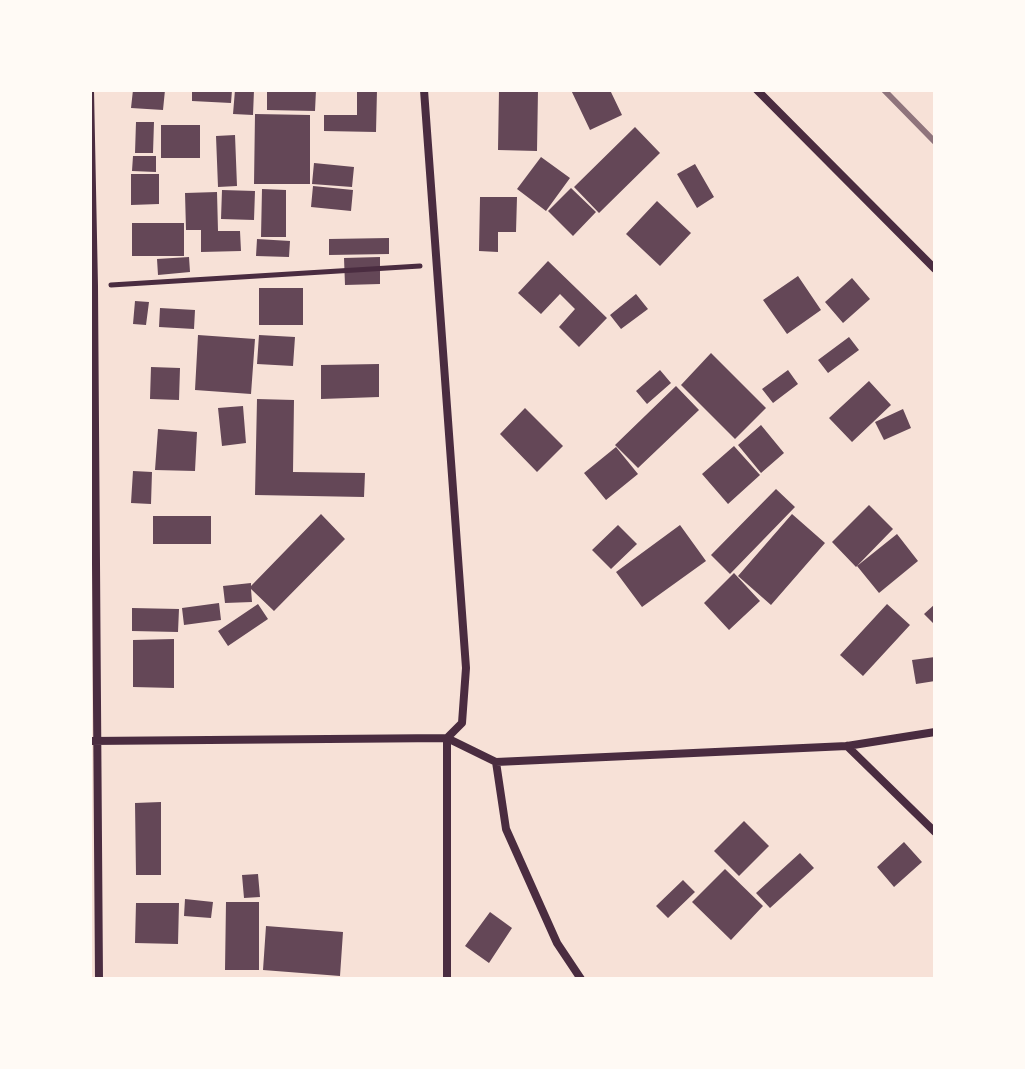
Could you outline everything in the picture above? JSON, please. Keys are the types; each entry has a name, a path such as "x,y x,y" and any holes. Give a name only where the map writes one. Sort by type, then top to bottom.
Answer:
{"street":[{"path":"90,90 94,286 94,742 99,979"},
{"path":"424,90 466,668 462,723 447,738 447,979"},
{"path":"757,90 935,269"},
{"path":"94,742 447,738 496,762 847,746 935,732"},
{"path":"847,746 935,832"},
{"path":"496,762 506,829 557,943 581,979"}],"path":[{"path":"94,286 438,265"}],"building":[{"path":"133,90 165,90 163,110 131,108"},
{"path":"192,90 232,90 231,103 192,101"},
{"path":"235,90 254,90 253,115 233,114"},
{"path":"267,90 316,90 315,111 267,110"},
{"path":"357,90 377,90 376,132 324,131 324,115 357,115"},
{"path":"499,90 538,90 537,151 498,150"},
{"path":"571,90 610,90 622,115 590,130"},
{"path":"255,114 310,115 310,184 254,184"},
{"path":"136,122 154,122 153,153 135,153"},
{"path":"161,125 200,125 200,158 161,158"},
{"path":"635,127 660,153 599,213 574,187"},
{"path":"235,135 237,186 218,187 216,136"},
{"path":"133,156 156,156 156,172 132,171"},
{"path":"541,157 570,178 546,211 517,189"},
{"path":"314,163 354,167 352,187 312,184"},
{"path":"695,164 714,197 697,208 677,174"},
{"path":"131,174 159,174 159,204 131,205"},
{"path":"313,186 353,190 351,211 311,207"},
{"path":"571,188 596,212 573,236 548,211"},
{"path":"262,189 286,190 286,237 261,237"},
{"path":"222,190 255,191 254,220 221,219"},
{"path":"217,192 218,231 240,231 241,251 201,252 201,230 186,230 185,193"},
{"path":"480,197 517,197 516,232 498,232 498,252 479,251"},
{"path":"657,201 691,233 660,266 626,234"},
{"path":"132,223 184,223 184,256 132,256"},
{"path":"389,238 389,254 329,255 329,239"},
{"path":"257,239 290,241 289,257 256,256"},
{"path":"189,257 190,272 158,275 157,259"},
{"path":"380,257 380,284 345,285 344,258"},
{"path":"548,261 607,318 579,347 559,327 575,309 560,294 541,314 518,293"},
{"path":"798,276 821,310 787,334 763,300"},
{"path":"852,278 870,299 843,323 825,302"},
{"path":"259,288 303,288 303,325 259,325"},
{"path":"636,294 648,309 621,329 610,315"},
{"path":"135,301 149,302 146,325 133,324"},
{"path":"160,308 195,310 194,329 159,327"},
{"path":"198,335 255,339 251,394 195,390"},
{"path":"259,335 295,337 293,366 257,364"},
{"path":"849,337 859,350 828,373 818,360"},
{"path":"711,353 766,408 735,439 681,385"},
{"path":"379,364 379,397 321,399 321,365"},
{"path":"151,367 180,368 179,400 150,399"},
{"path":"660,370 671,383 647,404 636,391"},
{"path":"788,370 798,384 773,403 762,389"},
{"path":"869,381 891,405 852,442 829,418"},
{"path":"676,386 699,410 638,468 615,445"},
{"path":"257,399 294,400 293,472 365,473 364,497 255,495"},
{"path":"243,406 246,443 222,446 218,408"},
{"path":"525,408 563,446 537,472 500,434"},
{"path":"903,409 911,428 884,440 875,422"},
{"path":"761,425 784,453 761,473 738,445"},
{"path":"158,429 197,432 195,471 155,470"},
{"path":"734,446 760,475 728,504 702,474"},
{"path":"616,447 638,474 606,500 584,473"},
{"path":"133,471 152,472 151,504 131,503"},
{"path":"776,489 795,507 730,574 711,555"},
{"path":"869,505 893,529 856,567 832,542"},
{"path":"321,514 345,539 274,611 251,589 252,602 225,603 223,586 251,583 251,586"},
{"path":"792,514 825,543 771,605 738,576"},
{"path":"153,516 211,516 211,544 153,544"},
{"path":"618,525 637,544 611,569 592,550"},
{"path":"680,525 706,561 642,607 616,572"},
{"path":"897,534 918,561 879,593 857,566"},
{"path":"734,573 760,601 729,630 704,603"},
{"path":"219,603 221,620 184,625 182,608"},
{"path":"258,604 268,619 228,646 218,631"},
{"path":"887,604 910,625 863,676 840,655"},
{"path":"935,604 935,625 924,614"},
{"path":"132,608 179,609 178,632 132,631"},
{"path":"174,639 174,688 133,687 133,640"},
{"path":"935,657 935,681 916,684 912,660"},
{"path":"161,802 161,875 136,875 135,803"},
{"path":"744,821 769,846 739,876 714,851"},
{"path":"904,842 922,862 894,887 877,867"},
{"path":"800,853 814,868 770,908 756,893"},
{"path":"725,869 763,906 731,940 692,902"},
{"path":"258,874 260,897 244,898 242,875"},
{"path":"683,880 695,892 668,918 656,906"},
{"path":"185,899 213,902 211,918 184,916"},
{"path":"226,902 259,902 259,970 225,970"},
{"path":"136,903 179,903 178,944 135,943"},
{"path":"490,912 512,928 489,963 465,946"},
{"path":"266,926 343,932 340,976 263,970"}],"railway":[{"path":"884,90 935,142"}]}
